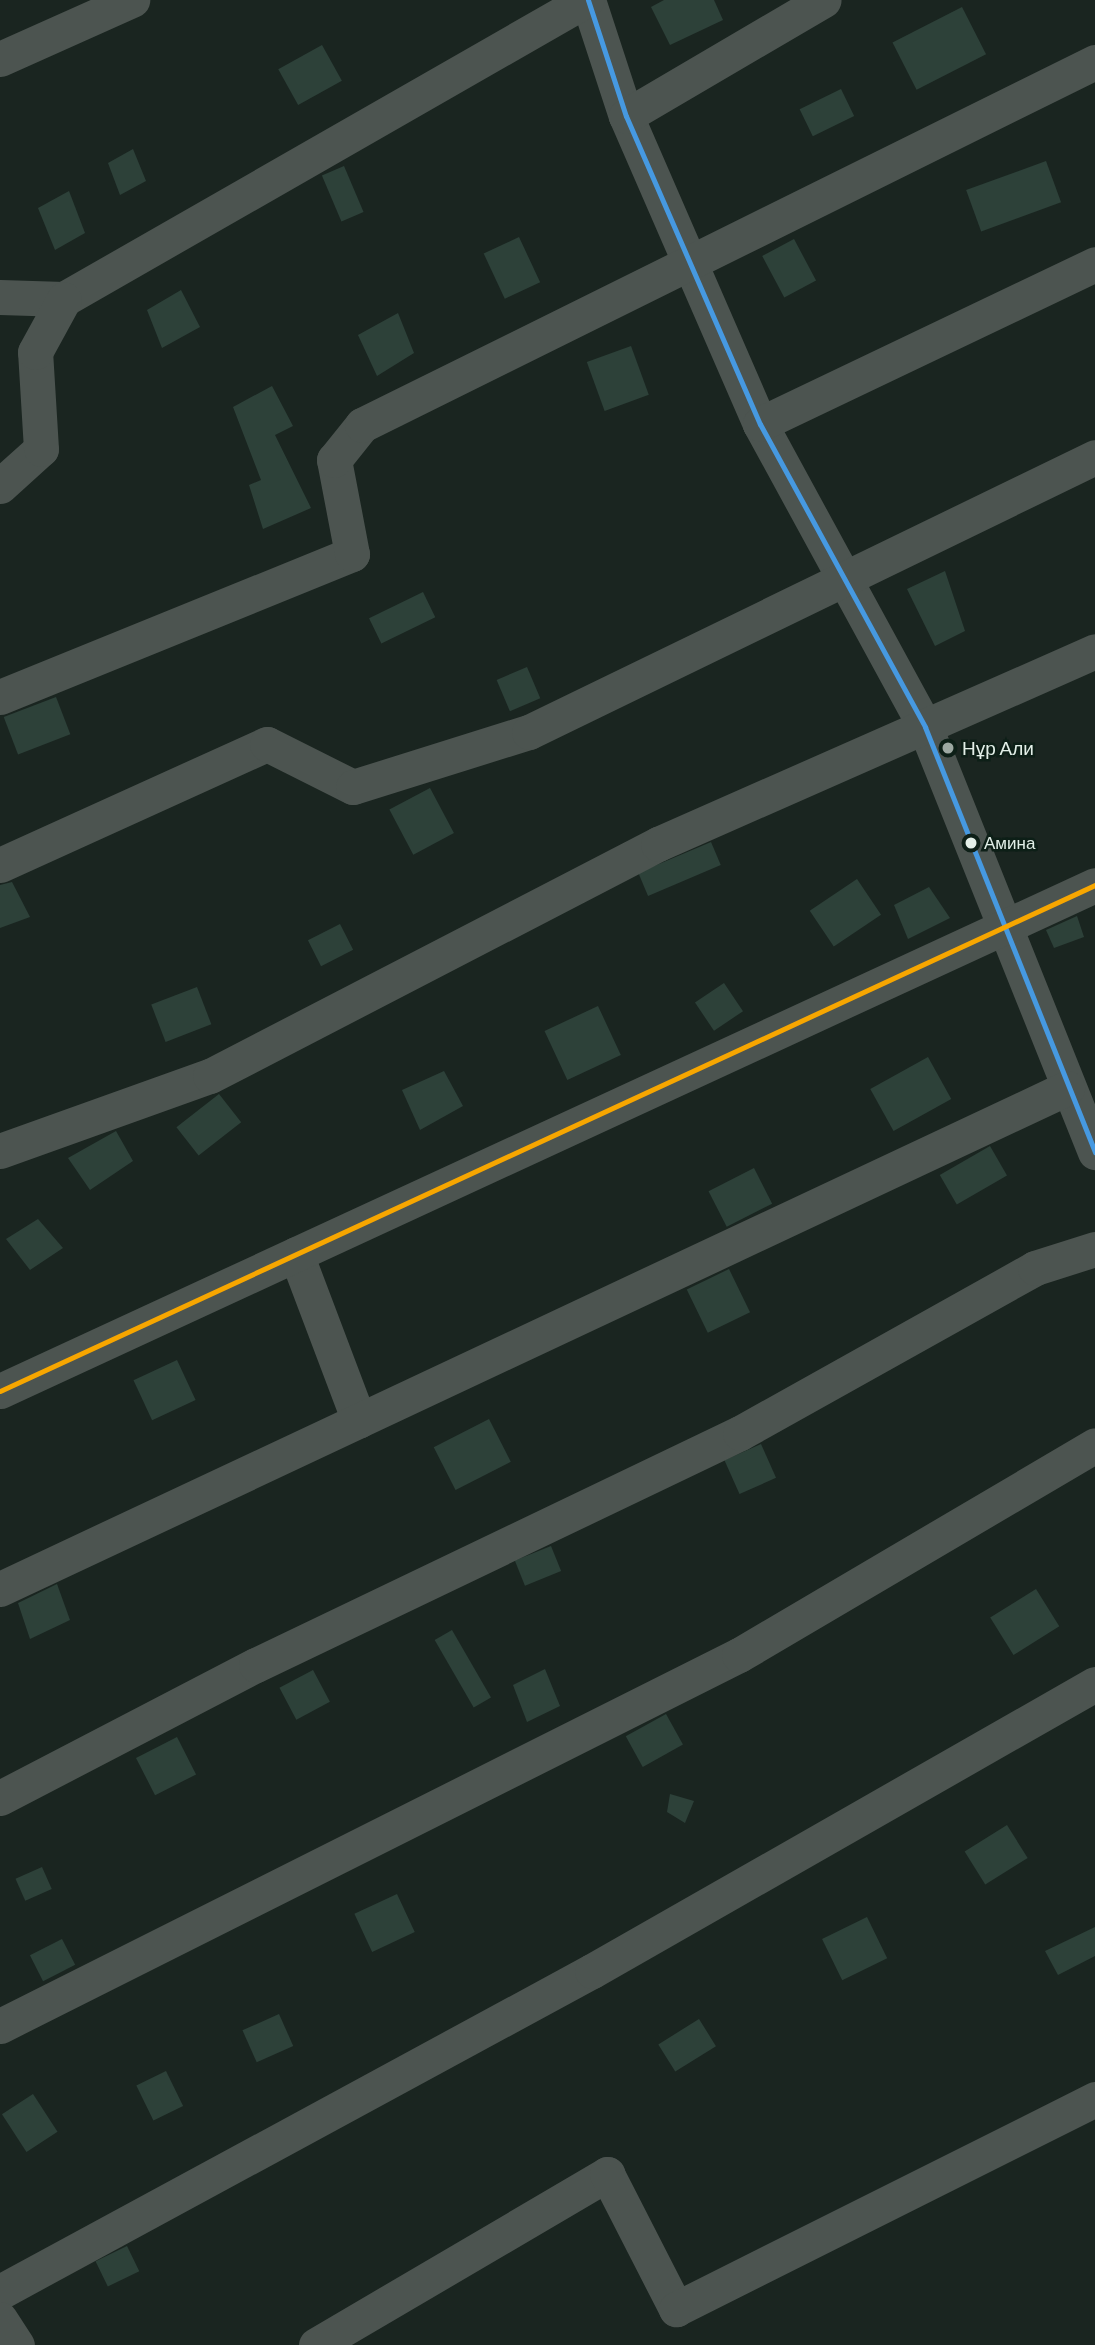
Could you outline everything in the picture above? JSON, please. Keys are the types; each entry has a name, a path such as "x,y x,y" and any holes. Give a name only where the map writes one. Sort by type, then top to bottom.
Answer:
{"street":[{"path":"0,60 132,0"},
{"path":"0,297 64,299 587,0 626,116 760,424 925,727 1080,1102 1095,1152"},
{"path":"626,116 824,0"},
{"path":"0,697 352,554 334,460 362,425 687,261 1095,62"},
{"path":"760,424 1095,264"},
{"path":"0,486 41,449 35,352 64,299"},
{"path":"0,865 267,744 353,786 529,732 846,582 1095,457"},
{"path":"0,1151 210,1076 659,844 1095,651"},
{"path":"0,1391 1010,928 1095,885"},
{"path":"0,1590 359,1421 1080,1102"},
{"path":"0,1798 256,1665 740,1433 1035,1268 1095,1249"},
{"path":"296,1254 359,1421"},
{"path":"0,2026 739,1655 1095,1445"},
{"path":"0,2292 592,1971 1095,1684"},
{"path":"316,2345 607,2174 676,2309 1095,2099"},
{"path":"0,2319 17,2345"}],"building":[{"path":"664,0 714,0 723,20 670,45 651,7"},
{"path":"962,7 986,54 917,90 893,42"},
{"path":"322,45 342,81 298,105 278,69"},
{"path":"841,89 854,116 813,136 800,109"},
{"path":"133,149 146,181 120,195 108,163"},
{"path":"1046,161 1061,202 981,231 966,190"},
{"path":"344,166 364,212 341,221 322,175"},
{"path":"69,191 85,233 55,250 38,208"},
{"path":"519,237 540,282 505,299 484,253"},
{"path":"794,239 816,280 784,297 762,256"},
{"path":"181,290 200,327 162,348 147,310"},
{"path":"398,313 414,353 377,376 358,335"},
{"path":"631,346 649,395 605,411 587,362"},
{"path":"272,386 293,426 275,435 311,508 263,529 249,485 261,480 233,407"},
{"path":"945,571 965,631 935,646 907,589"},
{"path":"423,592 435,617 381,643 369,618"},
{"path":"527,667 540,698 510,711 497,680"},
{"path":"56,697 70,734 18,754 4,717"},
{"path":"430,788 454,833 413,855 389,810"},
{"path":"711,842 721,865 648,896 638,873"},
{"path":"857,879 881,915 834,947 810,911"},
{"path":"12,882 30,917 0,928 0,885"},
{"path":"929,887 950,918 908,939 894,905"},
{"path":"1077,916 1084,937 1054,948 1046,930"},
{"path":"340,924 353,950 321,966 308,940"},
{"path":"724,983 743,1011 714,1031 695,1003"},
{"path":"197,987 211,1024 166,1042 151,1005"},
{"path":"598,1006 621,1055 567,1080 545,1031"},
{"path":"928,1057 951,1099 894,1131 870,1089"},
{"path":"444,1071 463,1106 420,1130 402,1090"},
{"path":"219,1094 241,1122 199,1156 176,1127"},
{"path":"116,1131 133,1161 90,1190 68,1158"},
{"path":"990,1146 1007,1175 957,1204 940,1175"},
{"path":"754,1168 772,1204 727,1227 709,1191"},
{"path":"38,1219 63,1248 30,1270 6,1239"},
{"path":"729,1269 750,1312 708,1333 687,1290"},
{"path":"177,1360 196,1400 152,1420 133,1380"},
{"path":"489,1419 511,1462 456,1490 434,1447"},
{"path":"761,1444 776,1478 740,1494 724,1460"},
{"path":"551,1546 561,1571 525,1586 515,1561"},
{"path":"57,1584 70,1620 30,1639 18,1603"},
{"path":"1036,1589 1059,1626 1014,1655 990,1618"},
{"path":"452,1630 491,1698 474,1708 435,1640"},
{"path":"545,1669 560,1706 527,1722 513,1685"},
{"path":"313,1670 330,1702 296,1720 279,1688"},
{"path":"666,1714 683,1745 643,1767 626,1736"},
{"path":"177,1737 196,1774 155,1795 136,1758"},
{"path":"670,1794 694,1801 685,1823 667,1812"},
{"path":"1007,1825 1028,1858 985,1885 965,1851"},
{"path":"42,1867 52,1889 25,1901 16,1879"},
{"path":"397,1894 415,1932 372,1952 354,1914"},
{"path":"867,1917 887,1958 842,1980 822,1939"},
{"path":"1095,1927 1095,1956 1058,1975 1045,1951"},
{"path":"62,1939 75,1965 43,1981 30,1955"},
{"path":"279,2014 293,2046 257,2062 242,2030"},
{"path":"699,2019 716,2046 675,2072 658,2044"},
{"path":"166,2071 183,2106 153,2121 136,2085"},
{"path":"33,2094 58,2132 26,2152 2,2114"},
{"path":"127,2246 139,2271 108,2287 96,2261"}],"transit line":[{"path":"588,0 626,116 760,424 925,727 1095,1152"},
{"path":"0,1391 1095,885"}],"place":[{"name":"Нұр Али","path":"948,748"},
{"name":"Амина","path":"971,843"}]}
